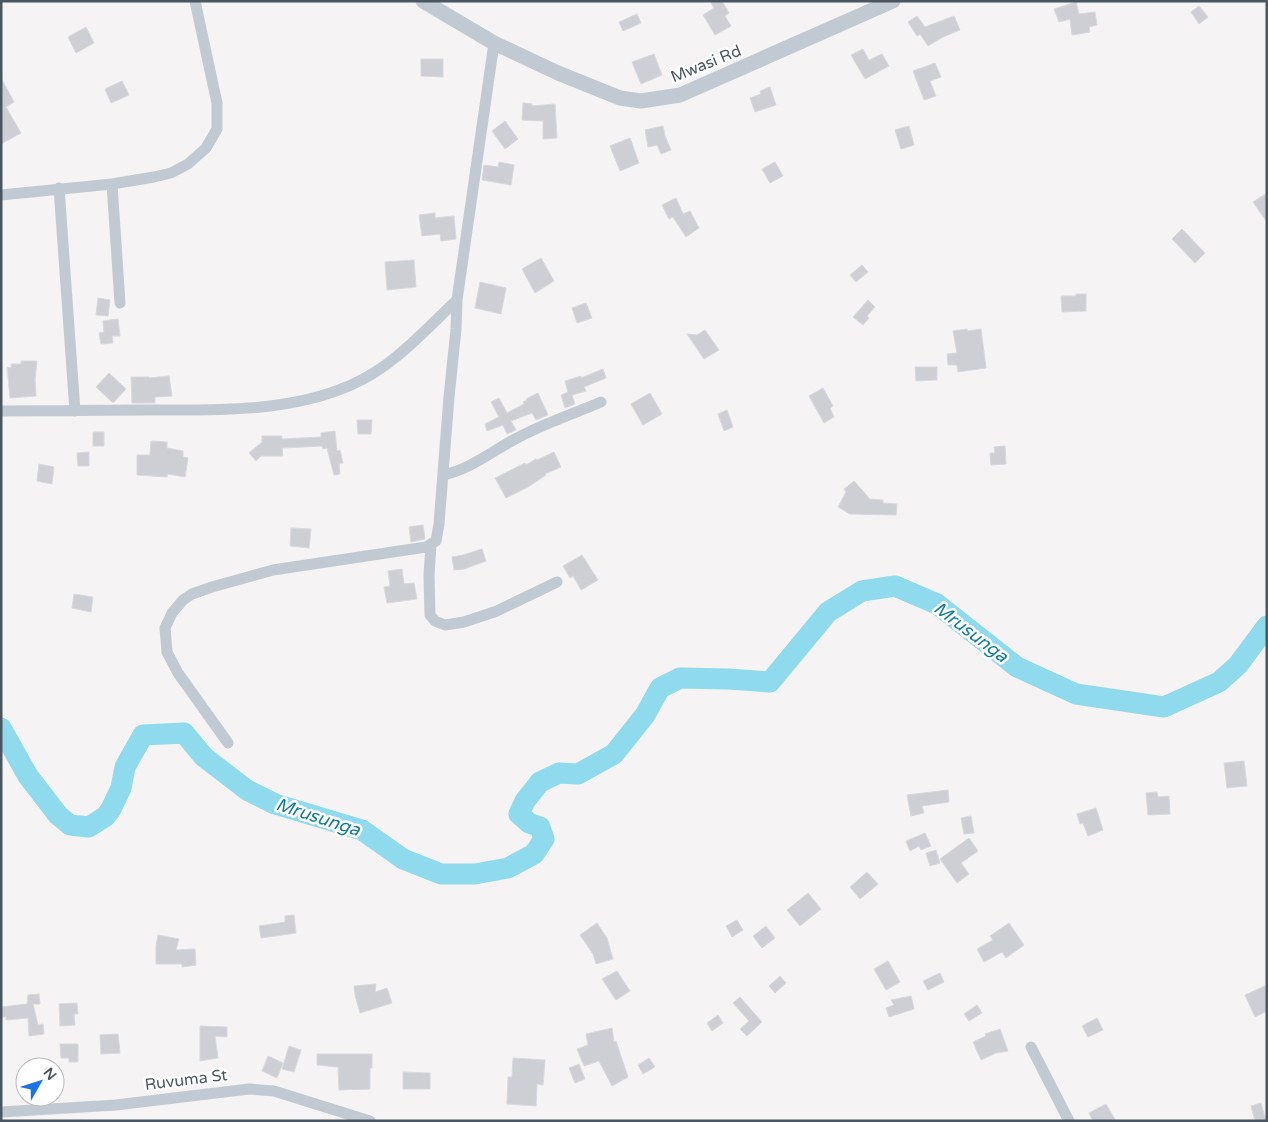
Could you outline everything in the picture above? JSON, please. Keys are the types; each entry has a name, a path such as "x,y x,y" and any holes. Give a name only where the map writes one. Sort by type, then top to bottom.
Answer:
{"street":[{"path":"1,195 112,184 154,177 171,173 188,164 206,148 217,129 217,103 195,1"},
{"name":"Mwasi Rd","path":"423,1 494,43 558,73 620,98 641,101 680,95 892,1"},
{"path":"228,743 178,673 167,652 165,628 172,613 183,600 192,594 212,587 273,570 426,547 436,541 455,347 457,300 494,43"},
{"path":"112,184 120,303"},
{"path":"58,188 74,411"},
{"path":"1,411 257,407 288,403 330,393 352,385 387,364 457,300"},
{"path":"443,475 475,464 530,431 601,402"},
{"path":"432,545 429,575 430,615 435,621 445,625 464,622 497,612 557,582"},
{"path":"1031,1047 1069,1121"},
{"name":"Ruvuma St","path":"1,1112 116,1105 249,1089 274,1091 354,1118 370,1121"}],"building":[{"path":"710,1 722,1 729,13 725,16 731,26 715,35 703,15 714,8"},
{"path":"1076,2 1079,14 1095,12 1097,25 1089,27 1090,32 1072,35 1070,19 1059,22 1054,9"},
{"path":"1199,6 1208,17 1199,24 1191,12"},
{"path":"637,14 641,23 623,31 619,22"},
{"path":"917,16 925,27 954,16 960,30 928,46 920,34 917,36 908,22"},
{"path":"86,27 94,43 76,53 68,37"},
{"path":"863,49 869,60 882,54 889,66 865,79 851,55"},
{"path":"654,54 662,75 641,84 632,62"},
{"path":"421,59 443,59 443,77 421,76"},
{"path":"935,63 941,77 930,81 936,96 924,100 913,71"},
{"path":"1,78 14,102 6,107 21,133 1,144"},
{"path":"122,81 129,95 111,103 105,89"},
{"path":"770,87 776,105 755,112 750,98 761,94 760,91"},
{"path":"523,103 532,104 532,106 555,104 557,138 543,139 543,121 522,120"},
{"path":"505,121 518,139 505,149 492,131"},
{"path":"663,126 671,150 661,154 657,145 648,147 645,130"},
{"path":"909,126 914,145 901,149 895,130"},
{"path":"630,138 639,163 620,171 610,146"},
{"path":"499,162 514,165 511,185 482,180 484,165 498,167"},
{"path":"775,162 783,176 770,183 762,169"},
{"path":"1267,193 1267,222 1253,202"},
{"path":"676,198 683,214 690,211 699,228 686,237 673,217 669,219 662,205"},
{"path":"435,213 435,218 454,216 456,239 441,241 440,234 422,236 419,215"},
{"path":"1182,229 1205,253 1195,263 1172,239"},
{"path":"541,258 554,281 535,293 522,269"},
{"path":"414,260 416,287 387,290 385,262"},
{"path":"862,265 868,272 856,282 850,275"},
{"path":"480,282 506,288 501,314 475,308"},
{"path":"1076,294 1086,294 1086,311 1062,312 1061,296 1076,296"},
{"path":"98,298 110,300 108,316 96,315"},
{"path":"868,300 875,307 867,316 869,318 863,325 853,317"},
{"path":"586,303 592,318 577,323 572,308"},
{"path":"118,319 120,336 112,336 113,343 101,344 99,333 104,332 103,321"},
{"path":"967,329 968,331 981,329 986,368 958,372 957,365 948,365 947,354 957,353 953,331"},
{"path":"705,330 719,350 704,359 687,334 697,335"},
{"path":"21,361 37,361 36,396 10,398 7,367 11,368 11,364 21,364"},
{"path":"915,367 937,367 937,380 916,381"},
{"path":"603,369 606,378 584,387 586,391 572,395 575,404 565,408 561,395 568,392 565,381 581,376 581,378"},
{"path":"109,373 126,389 113,403 96,387"},
{"path":"169,376 172,396 155,397 155,403 132,403 131,377"},
{"path":"823,388 833,406 830,408 834,417 824,423 809,396"},
{"path":"538,393 548,415 536,420 532,413 511,421 516,430 507,434 503,425 487,431 485,424 499,417 491,402 499,398 507,413 524,404 523,402 526,399"},
{"path":"650,393 662,414 643,425 631,404"},
{"path":"727,410 733,427 724,431 718,414"},
{"path":"357,420 372,420 371,434 358,434"},
{"path":"335,431 337,451 340,450 343,463 339,464 340,474 334,475 327,448 323,449 322,446 282,448 283,456 261,456 256,461 249,453 262,442 262,436 282,436 282,439 321,437 321,433"},
{"path":"93,432 104,432 104,446 93,446"},
{"path":"151,441 167,442 167,448 183,451 183,457 188,458 185,477 168,474 167,477 137,475 137,455 150,455"},
{"path":"1005,446 1006,464 991,465 990,453 995,453 994,447"},
{"path":"89,452 89,466 78,466 77,453"},
{"path":"554,452 561,467 545,474 528,487 506,498 495,478 525,463 526,465"},
{"path":"39,464 54,467 52,484 37,481"},
{"path":"854,481 870,499 883,500 883,503 897,504 896,515 850,514 838,507 846,492 844,489"},
{"path":"423,525 425,539 411,542 409,527"},
{"path":"291,528 311,529 309,548 290,546"},
{"path":"482,549 486,561 464,569 454,570 452,557"},
{"path":"582,555 598,580 581,590 573,576 570,578 563,566"},
{"path":"402,569 404,584 414,583 417,599 387,603 384,587 390,586 388,571"},
{"path":"74,594 93,597 91,612 72,608"},
{"path":"1244,761 1247,786 1227,788 1224,763"},
{"path":"948,790 949,802 922,806 924,813 911,816 907,795"},
{"path":"1157,792 1158,797 1169,796 1170,814 1148,815 1146,793"},
{"path":"1096,808 1103,830 1088,836 1083,823 1080,824 1077,814"},
{"path":"971,816 974,833 964,834 961,818"},
{"path":"925,833 931,846 921,850 919,846 910,851 906,841"},
{"path":"969,838 978,851 961,863 969,874 957,883 940,859"},
{"path":"936,850 940,863 930,866 926,853"},
{"path":"867,872 878,884 860,899 850,887"},
{"path":"808,893 821,909 800,926 787,910"},
{"path":"294,915 296,933 261,938 259,926 285,922 285,916"},
{"path":"737,920 743,930 732,937 726,926"},
{"path":"597,923 607,938 613,959 596,964 593,954 580,935"},
{"path":"1009,923 1024,945 1006,958 1002,952 984,962 977,949 993,940 990,936"},
{"path":"766,926 775,938 762,948 753,936"},
{"path":"158,935 179,939 176,950 195,949 196,965 182,967 182,964 156,964"},
{"path":"888,961 900,982 886,990 874,969"},
{"path":"617,971 630,991 616,1000 602,979"},
{"path":"940,973 944,982 928,990 923,981"},
{"path":"780,976 786,983 775,993 769,986"},
{"path":"376,984 375,992 387,988 392,1003 360,1013 354,986"},
{"path":"1267,985 1267,1011 1255,1017 1245,995"},
{"path":"39,994 40,1004 33,1004 38,1025 43,1024 44,1034 29,1036 28,1018 6,1020 6,1017 1,1017 1,1007 27,1004 28,995"},
{"path":"911,996 914,1009 889,1017 886,1008 894,1005 891,1000"},
{"path":"740,997 762,1022 747,1036 740,1029 749,1021 733,1003"},
{"path":"77,1003 78,1014 74,1014 75,1025 60,1026 59,1004"},
{"path":"977,1005 982,1013 969,1021 964,1014"},
{"path":"718,1015 723,1023 712,1031 707,1023"},
{"path":"1097,1018 1103,1030 1088,1037 1082,1026"},
{"path":"200,1026 227,1027 227,1037 215,1036 218,1058 200,1061"},
{"path":"612,1028 614,1042 616,1041 628,1077 612,1086 599,1061 584,1066 577,1049 588,1045 586,1034"},
{"path":"1000,1029 1008,1051 996,1053 981,1060 973,1042 986,1036 985,1034"},
{"path":"118,1034 120,1053 101,1054 100,1035"},
{"path":"60,1044 78,1044 78,1062 69,1062 69,1058 61,1057"},
{"path":"289,1046 301,1050 294,1072 282,1069"},
{"path":"317,1054 372,1054 370,1089 339,1090 338,1067 317,1065"},
{"path":"268,1056 283,1063 277,1078 262,1071"},
{"path":"513,1058 545,1060 543,1085 537,1084 536,1106 507,1104 508,1077 512,1077"},
{"path":"649,1058 655,1067 643,1074 638,1065"},
{"path":"579,1064 585,1079 575,1083 569,1068"},
{"path":"403,1072 430,1073 430,1089 403,1089"},
{"path":"1261,1103 1266,1121 1255,1121 1251,1106"},
{"path":"1106,1104 1116,1121 1093,1121 1089,1113"}],"waterway":[{"name":"Mrusunga","path":"1,728 28,776 58,815 70,825 89,827 106,816 121,788 125,767 143,735 184,733 204,757 247,790 275,804 362,830 403,859 441,874 475,874 508,868 534,854 544,839 540,827 529,823 519,814 525,801 540,782 559,773 578,774 614,754 645,715 660,688 680,678 770,682 828,612 862,591 895,586 937,604 1017,667 1076,694 1164,707 1219,682 1238,665 1267,626"}]}
